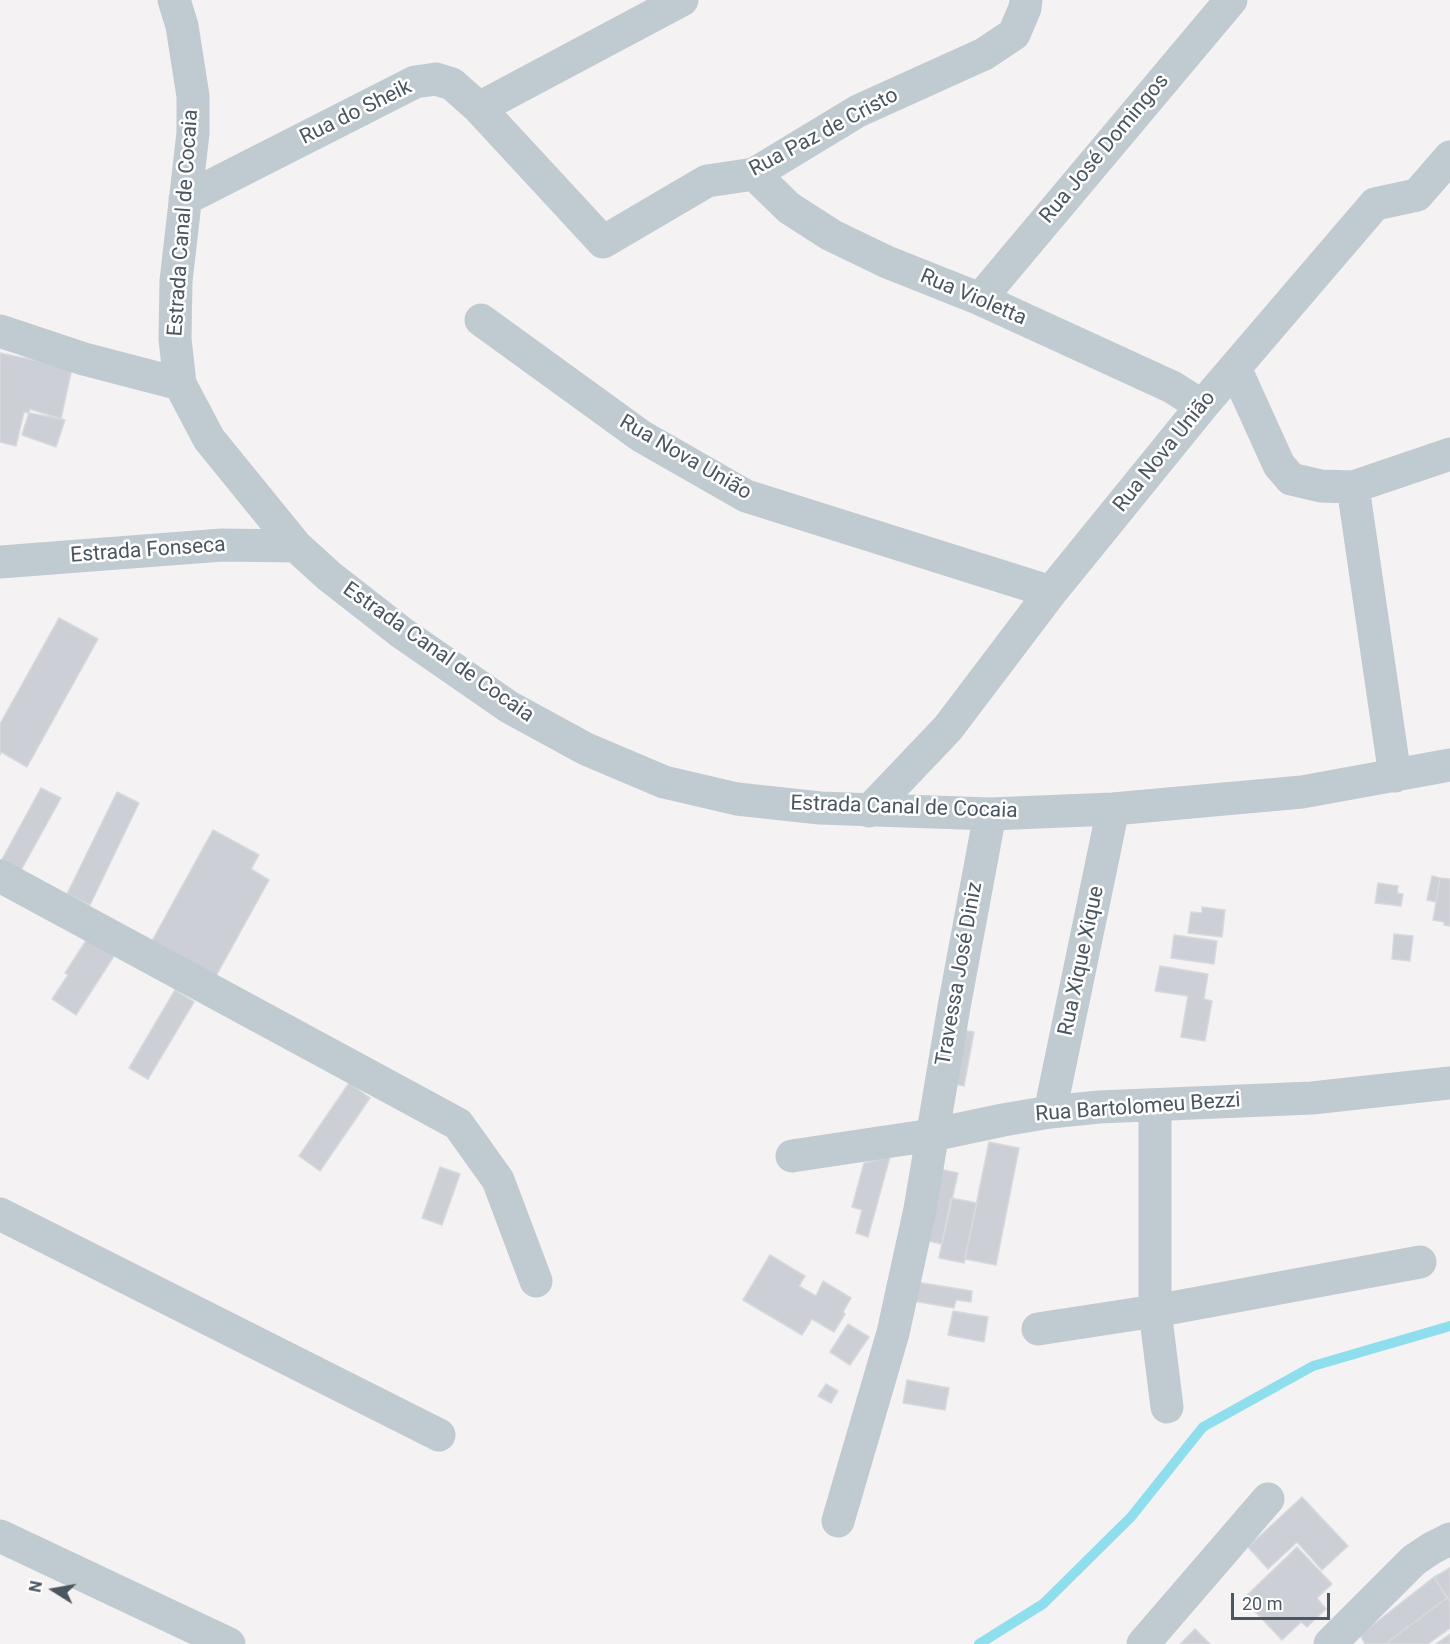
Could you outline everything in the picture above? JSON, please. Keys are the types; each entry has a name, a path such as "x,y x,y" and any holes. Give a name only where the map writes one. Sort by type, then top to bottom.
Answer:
{"street":[{"path":"479,108 682,0"},
{"name":"Rua Paz de Cristo","path":"479,108 603,242 707,181 754,174 858,111 984,54 1014,34 1026,8 1026,0"},
{"name":"Rua José Domingos","path":"980,299 1231,0"},
{"name":"Estrada Canal de Cocaia","path":"177,1 188,58 193,133 175,305 175,339 180,384 209,439 296,546 329,576 412,639 508,707 586,749 664,782 737,799 820,808 990,814 1113,809 1302,792 1450,765"},
{"name":"Rua do Sheik","path":"185,199 415,82 436,79 452,84 479,108"},
{"name":"Rua Nova União","path":"869,811 948,728 1051,592 1202,406 1376,204 1417,195 1450,157"},
{"name":"Rua Violetta","path":"754,174 789,208 831,235 887,262 980,299 1172,387 1202,406"},
{"name":"Rua Nova União","path":"481,320 641,436 746,496 1051,592"},
{"path":"0,331 84,359 180,384"},
{"path":"1235,368 1279,465 1291,479 1321,486 1353,487 1450,454"},
{"path":"1353,487 1395,776"},
{"name":"Estrada Fonseca","path":"0,562 222,545 296,546"},
{"name":"Rua Xique Xique","path":"1050,1112 1113,809"},
{"name":"Travessa José Diniz","path":"838,1521 893,1333 920,1209 990,814"},
{"path":"0,876 458,1124 498,1180 536,1281"},
{"name":"Rua Bartolomeu Bezzi","path":"792,1156 932,1135 1050,1112 1099,1107 1312,1098 1450,1083"},
{"path":"1155,1105 1155,1311 1167,1407"},
{"path":"0,1214 439,1435"},
{"path":"1038,1329 1155,1311 1420,1262"},
{"path":"1143,1644 1269,1499"},
{"path":"0,1536 229,1644"},
{"path":"1344,1638 1414,1560 1450,1539"}],"building":[{"path":"0,353 72,368 61,419 24,412 16,446 0,442"},
{"path":"30,409 65,420 56,447 22,435"},
{"path":"59,618 98,639 27,767 1,752 0,755 0,724"},
{"path":"41,788 61,798 20,872 1,861"},
{"path":"117,792 139,803 90,905 67,894"},
{"path":"213,830 259,855 251,869 269,880 216,976 152,941"},
{"path":"1432,876 1440,878 1436,902 1427,900"},
{"path":"1440,878 1450,879 1450,926 1433,920"},
{"path":"1378,883 1398,886 1397,893 1403,894 1401,906 1375,903"},
{"path":"1202,907 1225,910 1222,937 1188,933 1191,912 1202,913"},
{"path":"1394,934 1413,936 1410,961 1392,959"},
{"path":"1174,935 1217,941 1214,964 1171,958"},
{"path":"89,936 116,953 76,1015 52,999 68,975 65,973"},
{"path":"1160,966 1208,974 1204,999 1212,1001 1205,1041 1181,1037 1188,996 1155,991"},
{"path":"175,990 194,1002 148,1079 129,1068"},
{"path":"955,1029 974,1032 964,1086 945,1082"},
{"path":"349,1083 370,1098 320,1171 299,1156"},
{"path":"989,1142 1019,1148 996,1265 965,1259"},
{"path":"890,1157 868,1237 856,1233 862,1210 852,1207 864,1163"},
{"path":"440,1167 460,1174 442,1225 422,1218"},
{"path":"935,1168 958,1173 942,1244 920,1239"},
{"path":"951,1198 977,1203 964,1263 939,1258"},
{"path":"770,1255 805,1276 799,1286 816,1296 823,1281 851,1298 834,1332 812,1319 802,1335 743,1300"},
{"path":"916,1282 972,1291 971,1302 956,1300 954,1308 913,1301"},
{"path":"953,1311 988,1317 984,1342 948,1335"},
{"path":"848,1324 869,1337 850,1365 830,1352"},
{"path":"907,1380 949,1388 945,1410 903,1403"},
{"path":"826,1384 838,1391 831,1403 818,1396"},
{"path":"1302,1497 1348,1546 1322,1570 1297,1542 1268,1569 1248,1547"},
{"path":"1297,1547 1332,1584 1317,1598 1326,1609 1307,1627 1301,1622 1282,1640 1243,1599"},
{"path":"1450,1568 1450,1602 1434,1577"},
{"path":"1434,1577 1447,1598 1385,1644 1365,1644 1360,1635"},
{"path":"1447,1598 1450,1602 1450,1628 1428,1644 1385,1644"},
{"path":"1195,1629 1210,1644 1180,1644"},
{"path":"1450,1634 1450,1644 1436,1644"}],"waterway":[{"path":"979,1644 1043,1604 1131,1517 1203,1427 1313,1366 1450,1326"}]}
